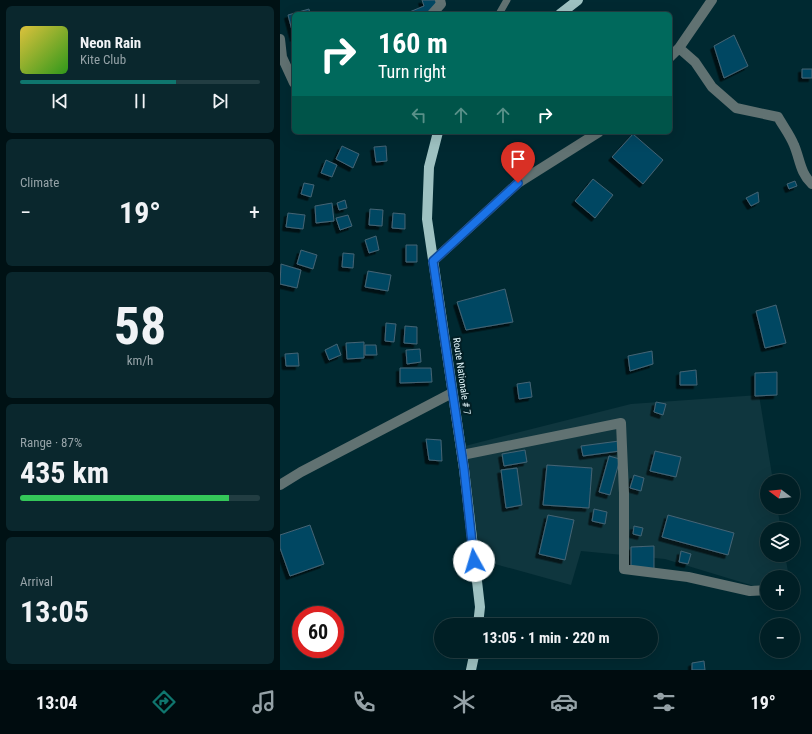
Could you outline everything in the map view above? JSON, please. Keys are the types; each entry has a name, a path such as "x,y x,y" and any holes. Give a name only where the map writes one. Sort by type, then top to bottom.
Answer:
{"main road":[{"path":"563,12 578,0"},
{"name":"Route Nationale # 7","path":"437,134 429,167 427,219 462,455 480,607 479,618"},
{"path":"471,670 474,658"}],"street":[{"path":"434,12 441,4 440,0"},
{"path":"672,55 679,48 712,0"},
{"path":"280,39 282,57 292,79"},
{"path":"679,48 695,62 712,87 736,108 778,117 794,145 798,162 806,178 812,184"},
{"path":"433,261 518,183 596,134"},
{"path":"280,485 301,472 452,393"},
{"path":"462,455 621,423 624,493 624,569 688,577 750,590 760,590"}],"lane":[{"path":"500,12 507,0"}],"shaded area":[{"path":"759,395 772,474 760,474 760,514 778,514 780,522 760,522 760,562 786,562 788,570 760,570 760,588 665,559 581,551 571,585 477,559 465,446 631,404"}],"building":[{"path":"422,0 436,0 439,9 431,12 409,12 424,6"},
{"path":"309,9 310,12 298,12"},
{"path":"292,14 292,30 288,15"},
{"path":"734,35 748,66 724,78 714,46"},
{"path":"802,69 812,69 812,78 802,78"},
{"path":"633,134 663,160 643,184 612,157"},
{"path":"342,146 359,154 353,168 336,159"},
{"path":"386,146 387,161 376,162 374,147"},
{"path":"326,160 337,165 332,177 321,173"},
{"path":"593,179 613,195 595,218 575,201"},
{"path":"795,181 797,186 789,189 787,184"},
{"path":"304,183 314,185 311,197 301,194"},
{"path":"758,192 759,202 751,206 746,198"},
{"path":"345,200 347,208 339,210 337,203"},
{"path":"332,203 334,221 316,223 315,206"},
{"path":"370,209 383,210 382,226 369,225"},
{"path":"288,213 305,215 303,229 286,227"},
{"path":"393,213 405,214 405,229 392,228"},
{"path":"348,215 352,226 340,230 336,218"},
{"path":"376,236 379,250 369,253 365,240"},
{"path":"406,245 417,245 417,262 406,262"},
{"path":"301,250 317,255 313,269 297,264"},
{"path":"343,253 354,254 353,268 342,267"},
{"path":"281,264 301,270 297,288 280,284"},
{"path":"368,271 391,275 388,291 365,287"},
{"path":"505,289 513,322 466,330 457,302"},
{"path":"776,305 786,343 765,348 756,311"},
{"path":"386,323 396,324 394,342 385,341"},
{"path":"405,326 417,327 417,344 404,343"},
{"path":"364,342 364,358 347,359 346,343"},
{"path":"337,344 341,355 329,360 325,350"},
{"path":"365,345 376,345 377,355 365,355"},
{"path":"420,349 421,362 407,364 406,350"},
{"path":"652,351 653,364 630,371 628,356"},
{"path":"298,353 299,366 286,366 285,354"},
{"path":"400,368 431,368 432,382 400,383"},
{"path":"696,370 697,385 680,385 680,372"},
{"path":"777,372 777,395 755,396 755,373"},
{"path":"530,382 532,397 519,399 517,384"},
{"path":"656,402 666,404 663,415 654,412"},
{"path":"426,439 441,440 442,461 429,460"},
{"path":"619,441 620,451 583,456 581,446"},
{"path":"525,450 527,462 504,466 502,454"},
{"path":"655,451 681,457 676,477 650,471"},
{"path":"609,456 620,459 610,495 599,492"},
{"path":"547,465 592,468 589,508 543,505"},
{"path":"517,468 522,505 506,508 501,470"},
{"path":"634,475 644,478 641,491 630,488"},
{"path":"594,509 607,512 605,524 592,521"},
{"path":"548,515 574,520 565,560 539,554"},
{"path":"668,515 734,533 728,555 662,537"},
{"path":"310,525 324,564 290,576 280,548 280,535"},
{"path":"634,526 643,528 641,536 633,534"},
{"path":"654,546 654,569 631,570 631,547"},
{"path":"681,551 691,554 688,564 679,562"},
{"path":"704,661 705,670 692,670 692,663"}],"route":[{"path":"474,561 464,469 433,261 518,183"}]}
